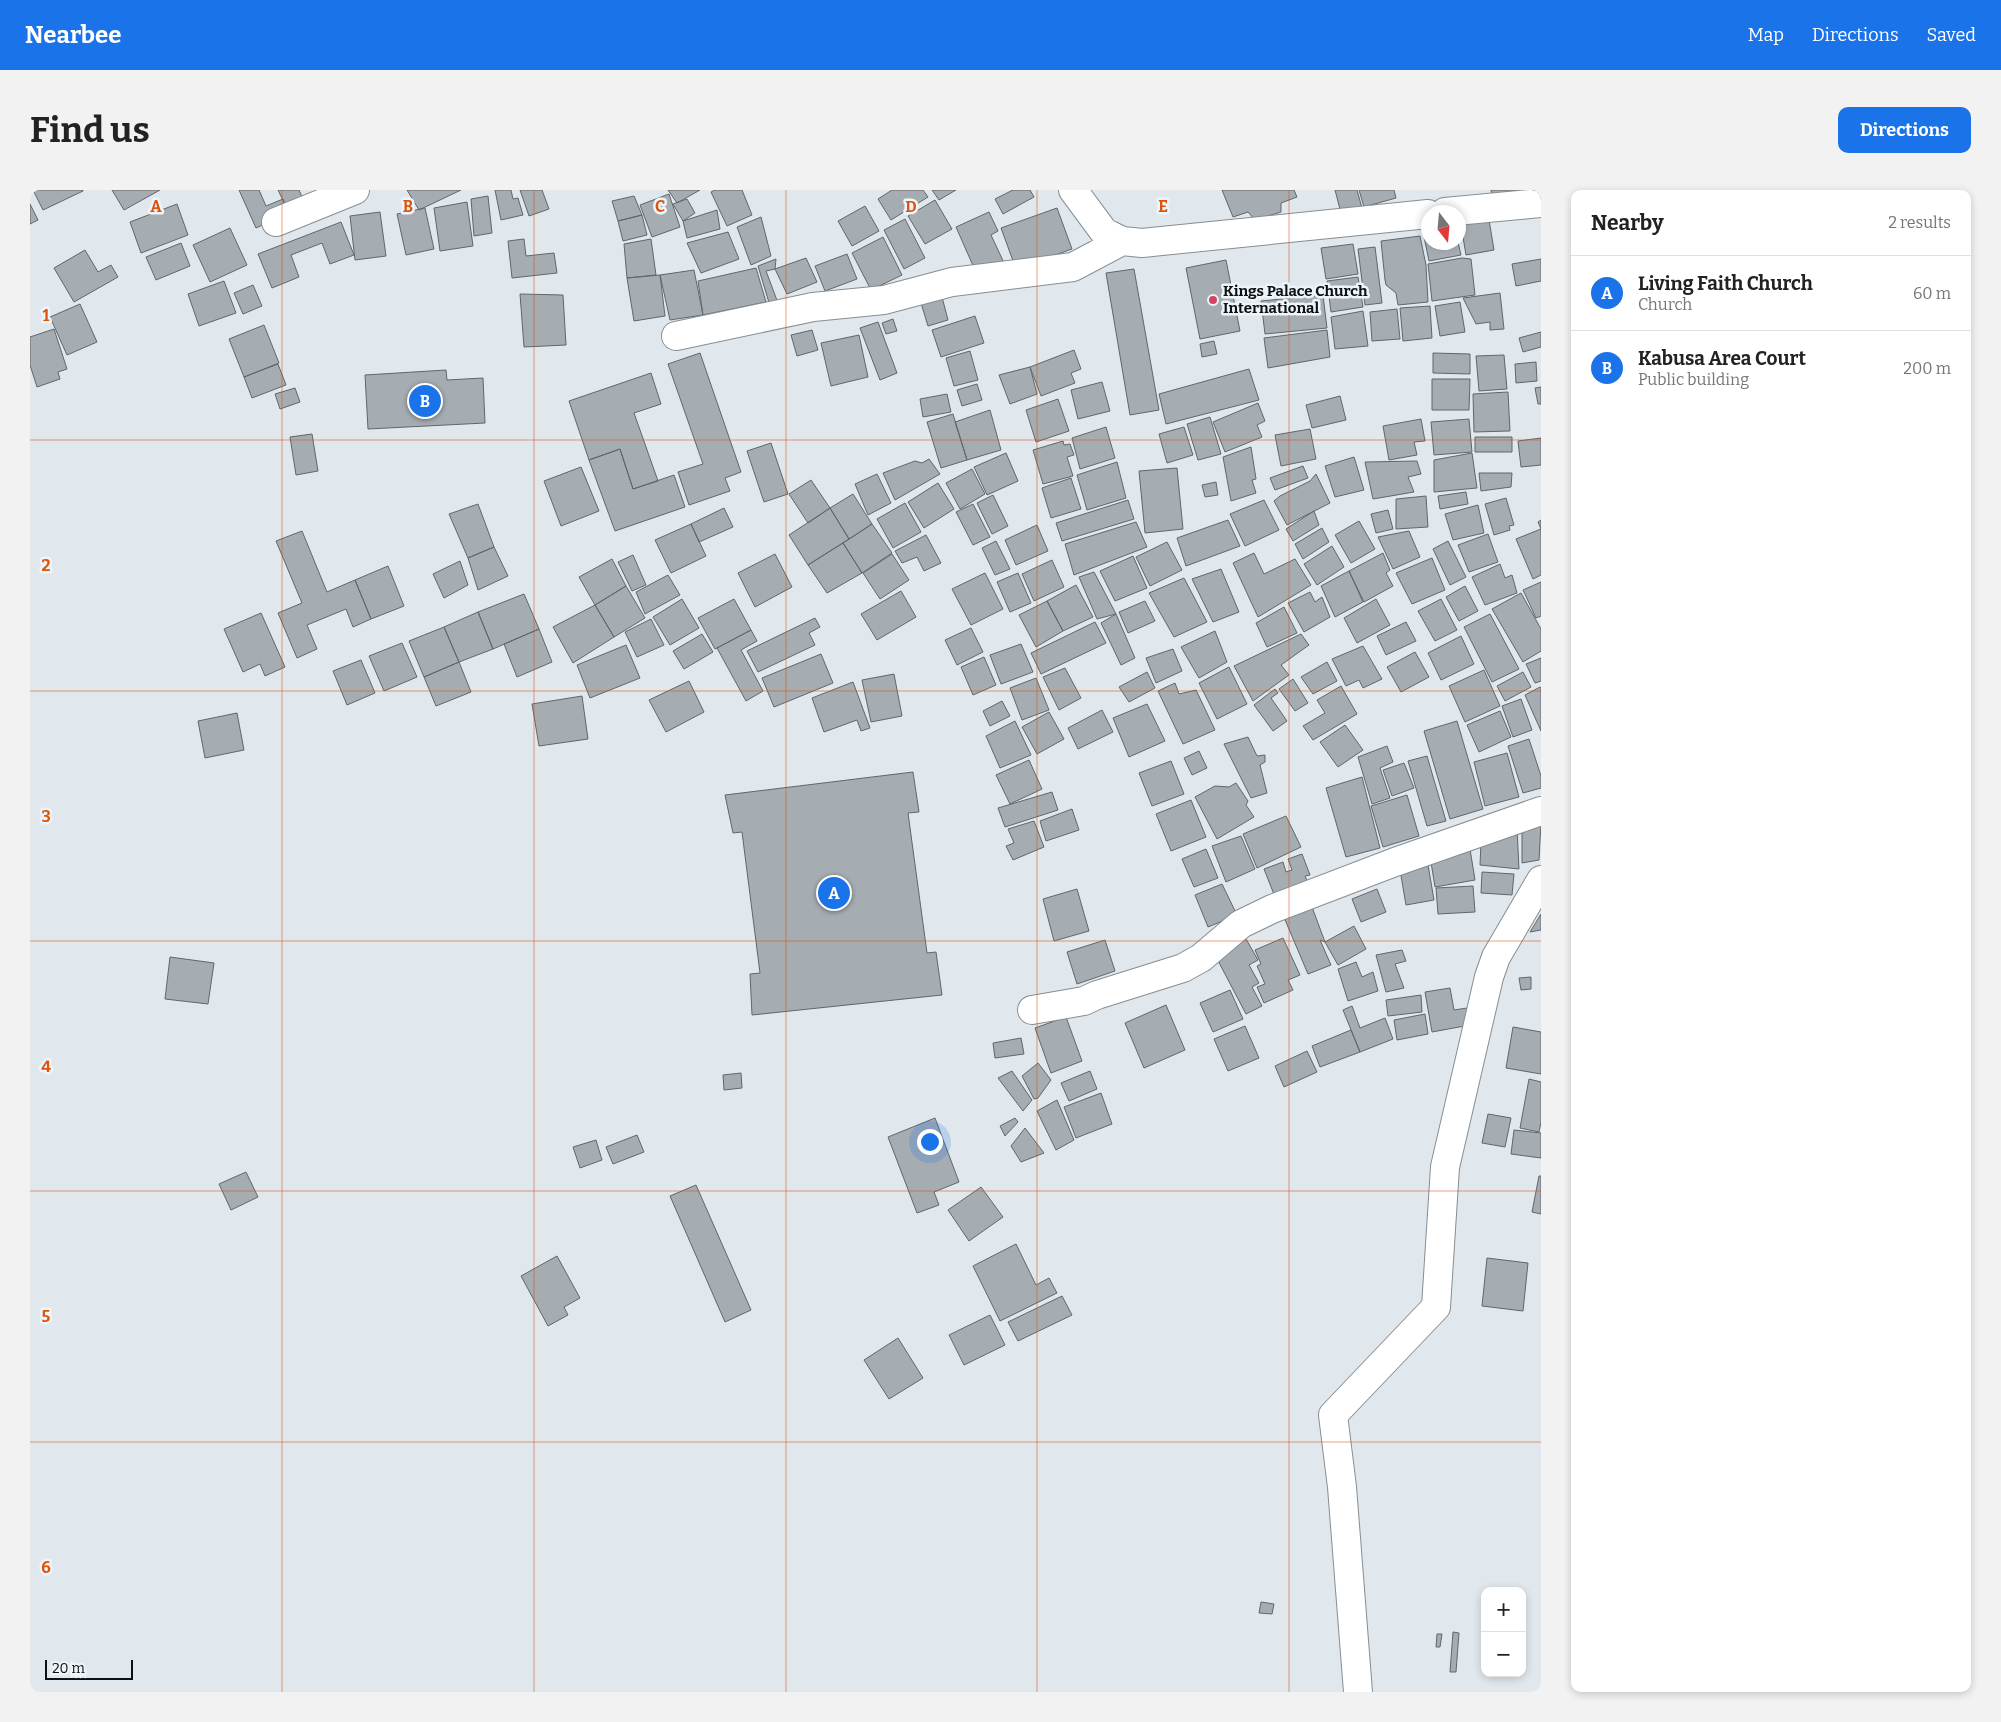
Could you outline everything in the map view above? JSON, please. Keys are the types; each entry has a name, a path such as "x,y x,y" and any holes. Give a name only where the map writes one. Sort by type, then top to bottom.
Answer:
{"street":[{"path":"276,222 356,190"},
{"path":"1073,190 1104,232 1122,241 1142,243 1421,215"},
{"path":"1466,210 1541,203"},
{"path":"676,336 813,307 884,300 952,282 1073,267 1122,241"},
{"path":"1032,1010 1084,1001 1097,995 1183,968 1201,958 1241,924 1272,909 1395,862 1541,811"},
{"path":"1358,1692 1342,1487 1333,1415 1436,1307 1445,1167 1489,977 1496,957 1541,880"}],"building":[{"path":"33,190 83,190 83,191 43,210"},
{"path":"112,190 160,190 124,210"},
{"path":"239,190 259,190 266,206 283,199 289,213 256,228"},
{"path":"278,190 299,190 306,206 289,213"},
{"path":"407,190 461,190 419,210"},
{"path":"495,190 511,190 513,199 518,198 523,215 501,220"},
{"path":"520,190 542,190 549,209 529,216"},
{"path":"668,190 700,190 677,203"},
{"path":"715,190 742,190 752,215 727,226 711,192"},
{"path":"892,190 923,190 928,197 891,220 878,199"},
{"path":"932,190 956,190 939,200"},
{"path":"1013,190 1030,190 1034,197 1003,214 995,199"},
{"path":"1222,190 1294,190 1297,197 1281,203 1281,212 1255,220 1248,212 1233,217"},
{"path":"1335,190 1357,190 1362,208 1341,213"},
{"path":"1359,190 1394,190 1396,198 1364,207"},
{"path":"1491,190 1541,190 1492,196"},
{"path":"669,194 680,227 652,237 640,205"},
{"path":"488,196 492,233 474,236 471,199"},
{"path":"634,196 642,215 618,221 612,201"},
{"path":"687,199 695,213 683,221 673,204"},
{"path":"935,200 952,229 925,244 908,216"},
{"path":"467,202 473,246 440,251 434,208"},
{"path":"30,204 38,220 30,224"},
{"path":"177,204 188,235 141,253 130,222"},
{"path":"865,206 879,231 852,246 838,221"},
{"path":"425,208 434,249 406,255 397,214"},
{"path":"1057,208 1072,249 1016,269 1001,228"},
{"path":"717,210 720,229 687,238 683,221"},
{"path":"380,212 386,256 355,260 350,216"},
{"path":"989,212 998,231 991,235 1005,265 978,277 956,227"},
{"path":"642,215 647,235 623,241 618,221"},
{"path":"761,217 771,256 751,265 737,227"},
{"path":"905,219 925,258 904,269 884,230"},
{"path":"1489,220 1494,250 1466,255 1466,224"},
{"path":"341,222 354,255 330,264 322,243 291,255 299,277 272,288 258,254"},
{"path":"230,228 247,265 210,282 193,245"},
{"path":"728,232 739,259 701,273 687,243"},
{"path":"1420,236 1421,250 1423,250 1426,265 1428,302 1398,305 1396,293 1386,285 1381,241"},
{"path":"883,237 902,275 871,290 852,253"},
{"path":"524,239 526,256 554,253 557,273 512,278 508,241"},
{"path":"651,239 656,275 627,278 624,244"},
{"path":"181,243 190,266 156,280 146,257"},
{"path":"1353,244 1358,274 1326,279 1321,248"},
{"path":"1375,247 1382,303 1365,305 1358,249"},
{"path":"85,250 98,272 111,265 118,277 74,302 54,268"},
{"path":"1427,250 1460,250 1461,255 1429,261"},
{"path":"847,254 857,279 825,291 815,266"},
{"path":"806,258 817,282 787,294 775,269"},
{"path":"1462,258 1471,259 1475,295 1432,301 1428,264"},
{"path":"776,259 775,269 766,271 778,303 770,306 758,266"},
{"path":"1541,259 1541,281 1516,286 1512,264"},
{"name":"Kings Palace Church International","path":"1226,260 1240,331 1200,339 1186,268"},
{"path":"756,268 766,302 703,315 698,281"},
{"path":"1134,269 1159,410 1130,415 1106,273"},
{"path":"694,270 703,315 670,320 660,275"},
{"path":"660,275 665,316 634,321 627,278"},
{"path":"1358,277 1363,307 1331,312 1327,281"},
{"path":"224,281 236,313 199,326 188,294"},
{"path":"253,285 262,306 243,314 234,293"},
{"path":"1500,293 1504,329 1490,330 1490,322 1476,324 1463,298"},
{"path":"520,294 563,295 566,345 524,347"},
{"path":"1323,295 1327,328 1265,334 1261,301"},
{"path":"942,297 948,320 928,326 921,303"},
{"path":"1460,302 1465,332 1440,336 1435,306"},
{"path":"80,304 97,342 67,355 50,317"},
{"path":"1430,306 1432,338 1403,341 1400,308"},
{"path":"1397,309 1400,339 1372,341 1370,312"},
{"path":"1363,311 1368,346 1335,349 1331,317"},
{"path":"975,316 984,343 941,357 932,330"},
{"path":"893,319 897,331 886,334 882,323"},
{"path":"878,322 897,373 880,380 860,328"},
{"path":"264,325 279,363 244,377 229,339"},
{"path":"54,329 67,369 58,372 60,379 37,387 30,365 30,337"},
{"path":"812,330 818,350 797,356 791,335"},
{"path":"1327,330 1330,357 1268,368 1264,338"},
{"path":"1541,332 1541,347 1523,352 1519,338"},
{"path":"859,335 868,377 831,386 821,343"},
{"path":"1214,341 1217,354 1202,357 1200,344"},
{"path":"1074,350 1081,369 1071,373 1075,383 1041,396 1030,367"},
{"path":"970,351 978,380 954,386 946,358"},
{"path":"700,353 741,472 725,478 730,491 689,505 678,472 703,464 668,364"},
{"path":"1433,353 1470,354 1470,374 1433,373"},
{"path":"1504,355 1507,389 1479,391 1476,356"},
{"path":"1536,362 1537,381 1516,383 1515,364"},
{"path":"278,364 286,385 252,398 244,377"},
{"path":"1030,367 1037,394 1010,404 999,375"},
{"path":"1249,369 1259,400 1166,424 1159,394"},
{"path":"446,370 447,380 483,378 485,423 368,429 365,375"},
{"path":"651,373 661,404 634,413 658,481 633,489 620,449 589,460 569,401"},
{"path":"1432,379 1470,379 1469,410 1432,410"},
{"path":"1102,382 1110,411 1078,419 1071,390"},
{"path":"977,384 982,400 962,406 957,390"},
{"path":"1541,387 1541,404 1538,404 1535,388"},
{"path":"295,388 300,402 280,409 275,394"},
{"path":"1508,392 1510,431 1474,432 1473,394"},
{"path":"947,394 951,412 923,417 920,399"},
{"path":"1340,396 1346,420 1312,428 1306,405"},
{"path":"1058,399 1069,431 1036,442 1026,410"},
{"path":"1258,403 1265,421 1257,425 1262,437 1225,452 1213,422"},
{"path":"990,410 1001,450 967,460 955,422"},
{"path":"953,414 967,460 941,468 927,422"},
{"path":"1210,417 1221,454 1198,460 1187,424"},
{"path":"1421,419 1425,441 1414,442 1417,455 1389,460 1383,426"},
{"path":"1469,419 1472,452 1434,455 1431,422"},
{"path":"1106,427 1115,458 1080,469 1072,438"},
{"path":"1184,427 1193,455 1167,463 1159,434"},
{"path":"1310,429 1316,459 1281,466 1275,435"},
{"path":"312,434 318,471 296,475 290,437"},
{"path":"1475,437 1512,437 1512,452 1475,452"},
{"path":"1541,438 1541,465 1521,467 1518,441"},
{"path":"1063,441 1064,445 1070,444 1074,455 1067,457 1073,476 1043,484 1033,450"},
{"path":"771,443 788,494 764,502 747,451"},
{"path":"1251,447 1256,479 1252,480 1256,493 1231,501 1223,457"},
{"path":"620,449 633,489 674,475 685,507 615,531 589,460"},
{"path":"1006,453 1018,481 987,495 974,467"},
{"path":"1472,453 1477,488 1434,492 1434,460"},
{"path":"1354,457 1364,490 1335,497 1325,466"},
{"path":"929,459 940,474 895,500 883,473 915,461 922,463"},
{"path":"1417,461 1421,474 1408,477 1414,492 1373,499 1365,462"},
{"path":"1117,462 1126,498 1087,510 1077,475"},
{"path":"1303,466 1308,478 1275,490 1270,478"},
{"path":"581,467 599,511 561,526 544,481"},
{"path":"1177,468 1183,529 1145,533 1139,471"},
{"path":"972,469 985,494 960,509 946,483"},
{"path":"1479,473 1512,473 1511,487 1481,491"},
{"path":"877,474 891,503 868,515 855,484"},
{"path":"1316,474 1330,503 1287,525 1274,501 1310,481"},
{"path":"1071,478 1081,509 1051,518 1042,488"},
{"path":"811,480 830,508 808,523 789,494"},
{"path":"1216,482 1218,495 1205,497 1202,485"},
{"path":"938,483 954,509 924,528 908,502"},
{"path":"1466,492 1468,504 1440,509 1438,496"},
{"path":"853,494 872,524 849,539 830,508"},
{"path":"993,495 1008,526 992,534 977,503"},
{"path":"1426,496 1428,527 1396,529 1396,499"},
{"path":"1506,498 1514,525 1509,526 1510,530 1494,535 1485,504"},
{"path":"1128,500 1134,519 1062,541 1056,523"},
{"path":"1264,500 1279,530 1245,546 1230,514"},
{"path":"905,503 921,532 893,548 877,519"},
{"path":"478,504 494,547 468,558 449,514"},
{"path":"973,504 990,537 973,545 956,512"},
{"path":"1478,505 1484,533 1453,540 1445,514"},
{"path":"724,508 733,527 699,542 691,524"},
{"path":"830,508 849,539 808,565 789,535"},
{"path":"1388,510 1393,529 1376,533 1371,514"},
{"path":"1314,511 1319,525 1293,541 1286,529"},
{"path":"1228,520 1240,546 1186,566 1177,538"},
{"path":"1359,521 1375,549 1351,563 1335,535"},
{"path":"1136,522 1147,547 1074,575 1065,544"},
{"path":"691,524 706,556 671,573 655,540"},
{"path":"872,524 892,553 862,573 843,543"},
{"path":"1037,525 1048,551 1016,565 1005,540"},
{"path":"1322,528 1329,542 1303,559 1295,544"},
{"path":"1541,529 1541,575 1533,579 1516,539"},
{"path":"302,531 327,592 355,580 371,619 353,627 346,609 307,625 317,649 297,658 278,613 302,603 276,541"},
{"path":"1409,531 1420,557 1393,569 1378,537"},
{"path":"1488,534 1498,562 1469,572 1458,545"},
{"path":"926,535 941,563 924,571 917,557 902,563 895,551"},
{"path":"996,541 1010,569 995,575 982,548"},
{"path":"1448,541 1466,577 1450,585 1433,549"},
{"path":"1167,542 1182,570 1150,586 1136,557"},
{"path":"843,543 862,573 827,593 808,565"},
{"path":"1332,546 1344,567 1317,585 1304,564"},
{"path":"494,547 508,576 478,590 468,558"},
{"path":"1254,553 1264,574 1295,559 1311,585 1258,617 1233,563"},
{"path":"1383,553 1390,570 1386,573 1393,586 1364,602 1349,571"},
{"path":"775,554 792,587 755,607 738,573"},
{"path":"892,554 909,580 880,599 863,573"},
{"path":"633,555 646,585 632,591 618,562"},
{"path":"1133,556 1147,588 1115,601 1100,571"},
{"path":"1432,558 1445,590 1412,604 1396,573"},
{"path":"612,559 626,586 595,605 579,577"},
{"path":"1052,560 1064,587 1034,601 1022,574"},
{"path":"460,561 468,585 444,598 433,574"},
{"path":"1500,564 1505,578 1512,575 1517,593 1485,605 1472,577"},
{"path":"388,566 404,606 371,619 355,580"},
{"path":"1221,569 1239,612 1213,622 1192,579"},
{"path":"1349,571 1363,602 1335,617 1321,586"},
{"path":"1094,572 1116,614 1097,619 1079,577"},
{"path":"985,573 1003,609 971,625 952,589"},
{"path":"1018,573 1031,603 1010,612 997,582"},
{"path":"668,575 680,595 645,614 636,592"},
{"path":"1184,578 1207,622 1174,637 1149,593"},
{"path":"1541,582 1541,616 1536,618 1523,590"},
{"path":"1076,585 1093,617 1063,631 1047,601"},
{"path":"626,586 645,618 614,637 595,605"},
{"path":"1465,586 1478,611 1459,621 1446,597"},
{"path":"901,591 916,617 877,640 861,614"},
{"path":"1310,592 1315,602 1322,597 1330,617 1304,632 1288,603"},
{"path":"1521,593 1541,629 1541,651 1523,662 1492,609"},
{"path":"524,594 539,629 493,649 478,612"},
{"path":"682,599 699,628 670,645 653,617"},
{"path":"734,599 751,630 715,649 698,618"},
{"path":"1376,599 1390,625 1357,643 1344,618"},
{"path":"1441,599 1457,630 1435,641 1418,611"},
{"path":"1047,601 1063,631 1036,647 1019,615"},
{"path":"1145,601 1155,621 1128,633 1119,612"},
{"path":"595,605 614,637 573,663 553,627"},
{"path":"1284,607 1297,633 1267,647 1256,623"},
{"path":"478,612 493,649 459,662 444,627"},
{"path":"261,613 285,667 265,676 260,664 243,672 224,629"},
{"path":"1116,614 1135,658 1121,665 1101,623"},
{"path":"1490,614 1519,669 1492,682 1464,627"},
{"path":"815,618 820,627 809,633 815,645 758,672 747,651"},
{"path":"651,619 664,645 637,657 625,632"},
{"path":"1095,622 1106,643 1041,674 1031,653"},
{"path":"1406,622 1416,641 1386,655 1377,636"},
{"path":"444,627 459,662 424,677 409,641"},
{"path":"971,628 983,652 957,665 945,640"},
{"path":"539,629 552,662 517,677 504,644"},
{"path":"751,630 757,641 741,650 763,691 746,701 717,648"},
{"path":"1215,631 1227,662 1199,678 1181,647"},
{"path":"702,634 713,652 684,669 673,651"},
{"path":"1301,634 1309,645 1281,665 1289,675 1253,701 1234,666"},
{"path":"1461,636 1474,664 1441,680 1428,653"},
{"path":"402,643 417,677 384,691 369,656"},
{"path":"1021,644 1033,672 1001,684 990,655"},
{"path":"626,645 640,678 590,698 577,665"},
{"path":"1363,646 1382,679 1363,688 1359,680 1346,686 1332,659"},
{"path":"1173,649 1182,671 1156,683 1146,658"},
{"path":"1415,652 1429,677 1401,692 1387,667"},
{"path":"821,654 833,683 774,707 762,678"},
{"path":"984,657 996,685 973,695 961,667"},
{"path":"1541,658 1541,681 1535,683 1526,664"},
{"path":"361,660 375,693 347,705 333,671"},
{"path":"459,662 471,692 436,706 424,677"},
{"path":"1327,662 1337,681 1313,694 1301,677"},
{"path":"1229,667 1247,704 1217,719 1199,683"},
{"path":"1065,668 1081,698 1059,710 1043,677"},
{"path":"1484,670 1500,706 1465,722 1449,686"},
{"path":"1147,672 1155,688 1129,702 1119,687"},
{"path":"1523,672 1531,687 1505,701 1497,686"},
{"path":"894,674 902,716 871,722 862,680"},
{"path":"1036,678 1049,710 1022,720 1010,688"},
{"path":"1293,679 1308,703 1295,711 1279,689"},
{"path":"689,681 704,712 666,732 649,700"},
{"path":"853,682 870,728 861,731 857,720 824,732 812,698"},
{"path":"1175,683 1179,694 1196,690 1215,730 1183,744 1158,691"},
{"path":"1341,686 1357,714 1313,740 1303,726 1325,713 1317,700"},
{"path":"1541,688 1541,731 1525,695"},
{"path":"1275,689 1278,693 1271,698 1287,721 1273,731 1254,705"},
{"path":"582,696 588,739 539,746 532,704"},
{"path":"1521,699 1532,730 1513,737 1502,706"},
{"path":"1002,701 1010,716 990,726 983,711"},
{"path":"1147,704 1165,741 1129,757 1113,718"},
{"path":"1102,710 1113,732 1078,749 1068,728"},
{"path":"1500,711 1511,737 1479,752 1467,725"},
{"path":"1049,712 1064,739 1037,754 1022,727"},
{"path":"237,713 244,750 205,758 198,721"},
{"path":"1015,721 1031,755 1000,768 986,736"},
{"path":"1457,721 1483,809 1450,819 1424,731"},
{"path":"1345,725 1363,750 1338,767 1320,742"},
{"path":"1248,737 1257,756 1265,755 1265,762 1260,765 1267,793 1251,798 1224,744"},
{"path":"1529,739 1541,776 1541,788 1523,793 1508,746"},
{"path":"1387,746 1393,762 1380,768 1390,798 1372,804 1358,757"},
{"path":"1199,751 1207,768 1192,775 1184,758"},
{"path":"1507,753 1519,797 1485,806 1474,762"},
{"path":"1427,756 1446,821 1427,826 1408,761"},
{"path":"1029,760 1042,789 1010,804 996,775"},
{"path":"1171,761 1184,794 1152,806 1139,773"},
{"path":"1404,763 1414,788 1392,796 1383,770"},
{"path":"913,772 919,812 908,813 927,953 936,952 942,995 752,1015 750,974 760,973 742,832 733,833 725,795"},
{"path":"1362,777 1380,848 1346,857 1326,788"},
{"path":"1236,783 1248,801 1246,805 1254,817 1217,839 1195,797 1215,786 1229,787"},
{"path":"1052,792 1058,810 1005,827 998,808"},
{"path":"1407,795 1419,836 1383,847 1371,806"},
{"path":"1191,800 1206,837 1171,851 1156,814"},
{"path":"1072,809 1079,830 1046,841 1040,821"},
{"path":"1286,816 1301,847 1257,868 1243,834"},
{"path":"1034,821 1044,847 1013,860 1006,846 1014,843 1008,829"},
{"path":"1541,823 1539,860 1522,863 1522,826"},
{"path":"1517,828 1519,869 1480,865 1481,842"},
{"path":"1241,836 1255,869 1226,882 1212,846"},
{"path":"1206,849 1218,878 1194,887 1182,859"},
{"path":"1470,849 1475,880 1435,887 1430,856"},
{"path":"1302,854 1310,875 1305,876 1309,885 1275,897 1264,869 1283,862 1286,872 1292,870 1288,859"},
{"path":"1427,859 1434,900 1406,905 1399,864"},
{"path":"1482,872 1514,874 1512,895 1481,893"},
{"path":"1222,884 1237,915 1208,927 1195,895"},
{"path":"1473,886 1475,912 1438,914 1436,888"},
{"path":"1077,889 1089,931 1054,941 1043,899"},
{"path":"1377,889 1386,912 1361,922 1352,899"},
{"path":"1312,907 1325,942 1320,940 1331,965 1308,974 1283,915"},
{"path":"1541,914 1541,930 1530,932"},
{"path":"1354,926 1366,949 1338,965 1325,942"},
{"path":"1283,938 1300,975 1288,980 1293,990 1264,1003 1257,987 1265,984 1257,966 1261,964 1255,950"},
{"path":"1246,939 1258,960 1249,965 1259,983 1252,987 1262,1006 1246,1014 1215,955"},
{"path":"1105,940 1115,971 1077,984 1067,952"},
{"path":"1402,950 1406,961 1395,964 1404,988 1386,992 1376,955"},
{"path":"170,957 214,963 208,1004 165,999"},
{"path":"1356,962 1362,977 1373,972 1378,991 1348,1001 1338,969"},
{"path":"1531,977 1531,989 1521,990 1519,978"},
{"path":"1450,988 1454,1010 1467,1008 1470,1025 1432,1032 1425,992"},
{"path":"1230,990 1243,1019 1213,1032 1200,1003"},
{"path":"1421,995 1422,1012 1388,1016 1386,1000"},
{"path":"1166,1005 1185,1050 1144,1068 1125,1023"},
{"path":"1352,1006 1360,1028 1385,1018 1393,1039 1360,1052 1343,1010"},
{"path":"1425,1014 1428,1034 1397,1040 1394,1020"},
{"path":"1066,1017 1082,1061 1051,1073 1035,1028"},
{"path":"1245,1026 1259,1058 1228,1071 1214,1039"},
{"path":"1513,1027 1541,1032 1541,1074 1506,1068"},
{"path":"1351,1030 1360,1052 1320,1067 1312,1046"},
{"path":"1021,1038 1024,1054 995,1058 993,1043"},
{"path":"1307,1051 1317,1072 1284,1087 1275,1066"},
{"path":"1038,1063 1051,1080 1038,1098 1034,1099 1022,1076"},
{"path":"1012,1071 1032,1100 1023,1111 998,1078"},
{"path":"1090,1071 1097,1089 1069,1101 1061,1083"},
{"path":"741,1073 742,1088 724,1090 723,1075"},
{"path":"1529,1079 1541,1082 1541,1122 1539,1132 1520,1128"},
{"path":"1101,1093 1112,1124 1076,1138 1064,1107"},
{"path":"1057,1100 1074,1140 1056,1150 1037,1111"},
{"path":"1488,1114 1511,1118 1505,1147 1482,1143"},
{"path":"935,1118 959,1182 934,1192 939,1205 917,1213 888,1137"},
{"path":"1015,1118 1018,1122 1005,1136 1000,1126"},
{"path":"1025,1128 1044,1153 1021,1162 1011,1146"},
{"path":"1514,1130 1541,1133 1541,1158 1511,1154"},
{"path":"637,1135 644,1152 613,1164 606,1147"},
{"path":"596,1140 602,1160 580,1168 573,1147"},
{"path":"246,1172 258,1197 231,1210 219,1184"},
{"path":"1539,1176 1541,1176 1541,1214 1532,1212"},
{"path":"696,1185 751,1310 725,1322 670,1196"},
{"path":"981,1187 1003,1217 969,1241 948,1210"},
{"path":"1016,1244 1036,1285 1049,1278 1057,1293 1000,1321 973,1266"},
{"path":"557,1256 580,1298 564,1307 568,1315 548,1326 521,1276"},
{"path":"1487,1258 1528,1263 1523,1311 1482,1306"},
{"path":"1062,1296 1072,1315 1018,1341 1008,1322"},
{"path":"990,1315 1005,1345 964,1365 949,1335"},
{"path":"898,1338 923,1378 889,1399 864,1360"},
{"path":"1261,1602 1274,1604 1272,1614 1259,1613"},
{"path":"1453,1632 1459,1633 1456,1672 1450,1672"},
{"path":"1437,1634 1442,1634 1440,1647 1436,1647"}],"place":[{"name":"Kings Palace Church International","path":"1213,300"},
{"name":"Kabusa Area Court","path":"425,401"},
{"name":"Living Faith Church","path":"834,893"}]}
